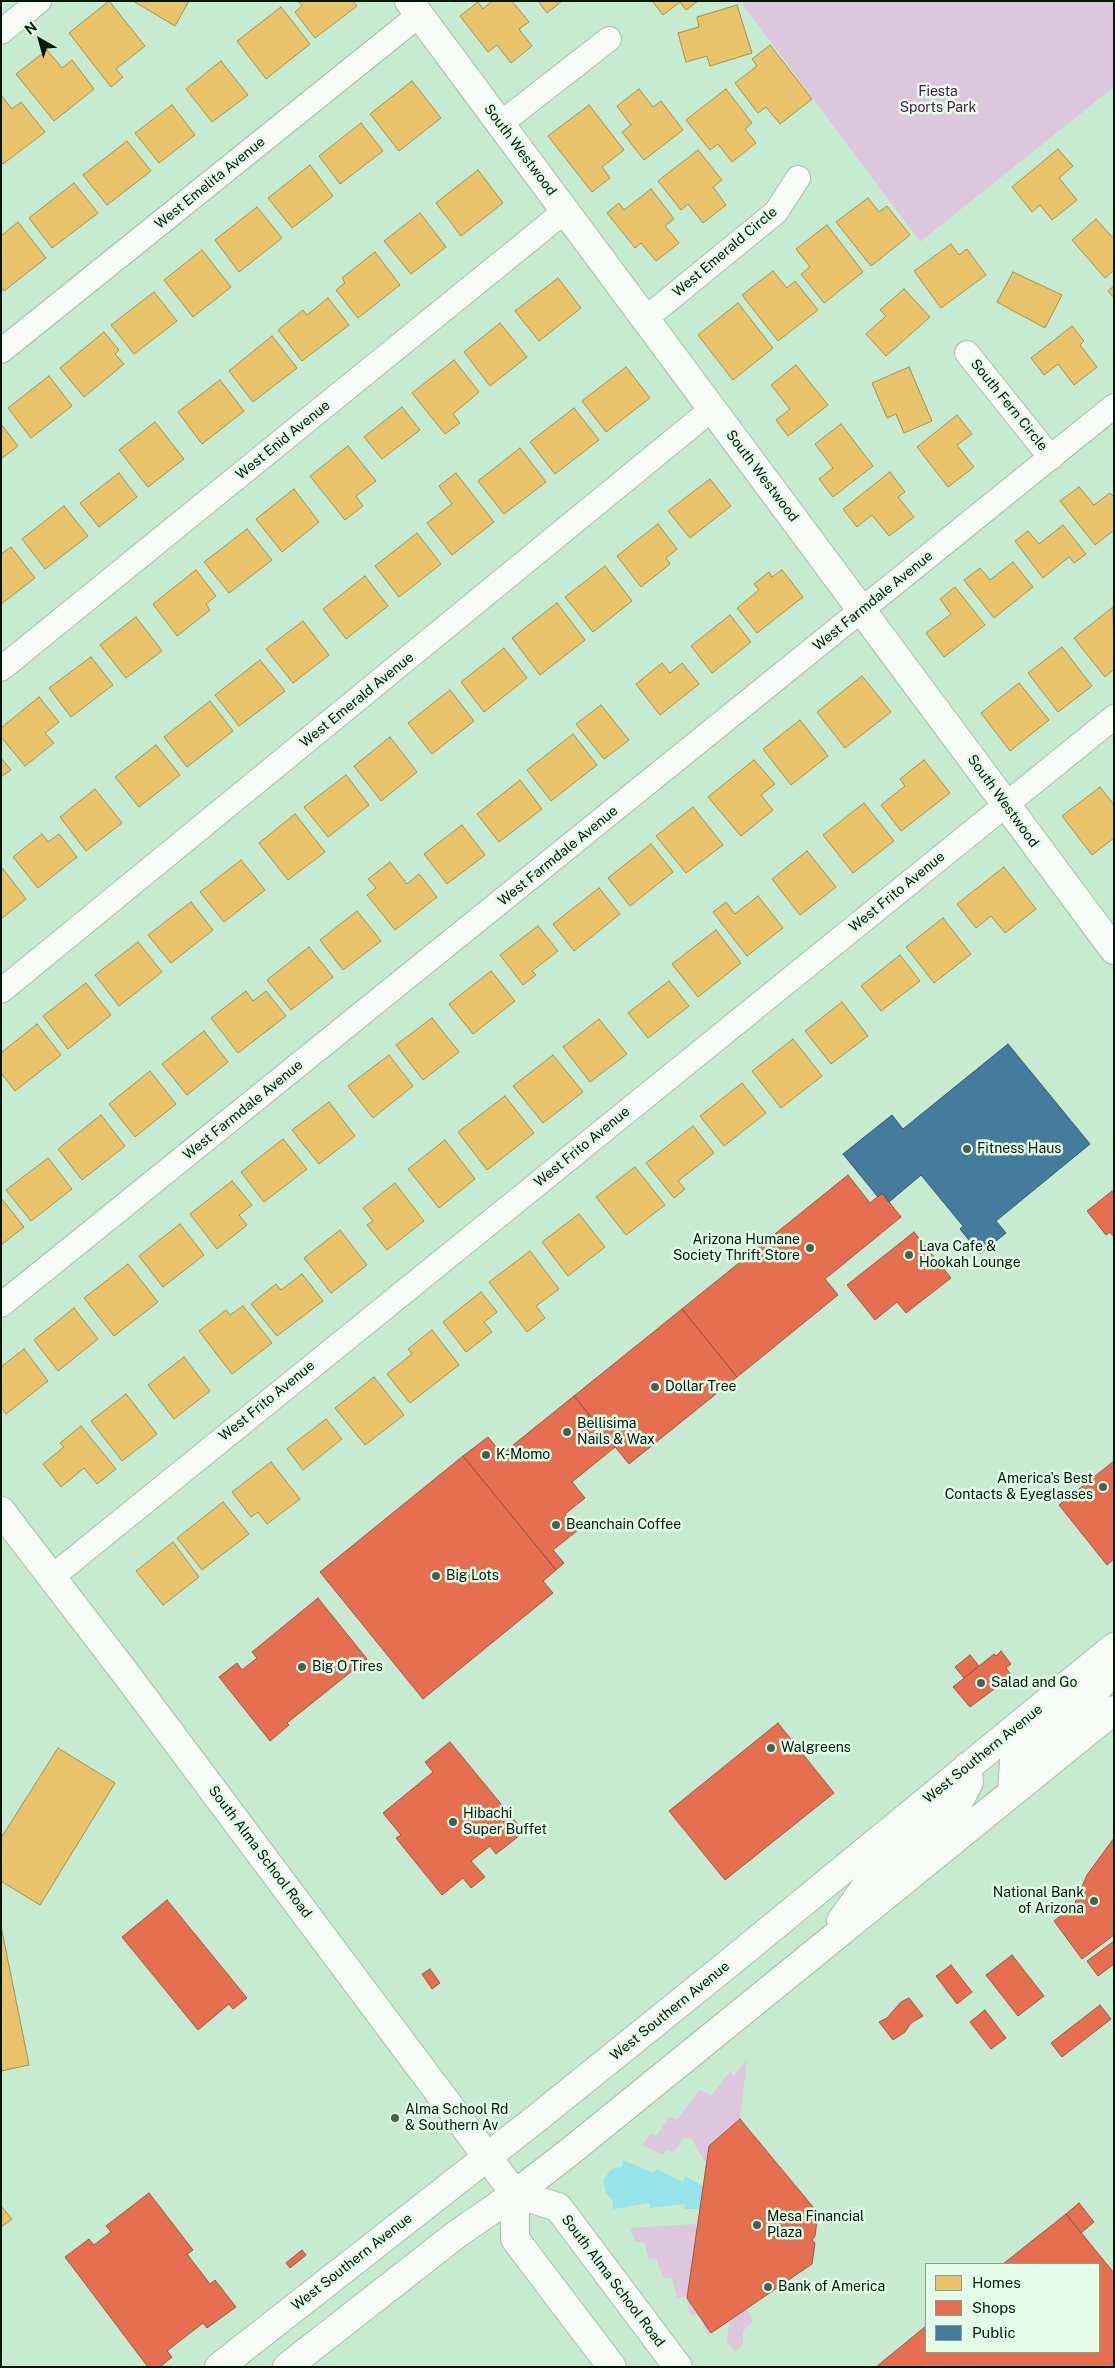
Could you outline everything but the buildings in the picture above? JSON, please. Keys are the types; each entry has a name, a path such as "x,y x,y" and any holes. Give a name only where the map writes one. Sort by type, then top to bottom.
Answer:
{"main road":[{"name":"South Westwood","path":"414,8 1114,950"},
{"name":"South Alma School Road","path":"1,1512 52,1577 515,2194 558,2206 678,2367"},
{"name":"West Southern Avenue","path":"219,2367 728,1964 1114,1647"},
{"path":"1012,1793 1014,1760 1096,1690 1114,1668"},
{"path":"286,2367 457,2234 515,2194 822,1949 1114,1710"},
{"path":"822,1949 874,1875 958,1805 969,1782 967,1766"},
{"path":"515,2194 515,2238 612,2367"}],"street":[{"path":"1,32 39,1"},
{"name":"West Emelita Avenue","path":"1,351 414,8"},
{"path":"500,124 609,40"},
{"name":"West Emerald Circle","path":"645,319 776,212 798,178"},
{"name":"West Enid Avenue","path":"1,669 565,211"},
{"name":"South Fern Circle","path":"967,353 1050,458"},
{"name":"West Farmdale Avenue","path":"1,1305 1114,406"},
{"name":"West Emerald Avenue","path":"1,990 712,409"},
{"name":"West Frito Avenue","path":"52,1577 1005,804 1114,718"}],"green space":[{"name":"Fiesta Sports Park","path":"740,1 1114,1 1114,87 920,242"},
{"path":"747,2059 739,2129 717,2143 705,2162 692,2140 685,2137 674,2152 667,2150 663,2155 642,2145 650,2134 656,2136 670,2117 677,2120 699,2090 712,2095 731,2070 733,2077"},
{"path":"695,2224 702,2245 720,2275 709,2338 699,2314 691,2316 686,2296 677,2299 672,2278 663,2278 656,2258 649,2259 644,2242 636,2242 630,2228"},
{"path":"734,2285 753,2321 743,2331 743,2345 735,2352 727,2341"}],"water":[{"path":"623,2160 654,2173 656,2169 683,2182 685,2176 705,2187 707,2209 684,2209 685,2204 650,2208 650,2203 613,2209 613,2201 606,2193 603,2181 611,2169 622,2167"}],"place":[{"name":"Fitness Haus","path":"967,1149"},
{"name":"Arizona Humane Society Thrift Store","path":"810,1248"},
{"name":"Lava Cafe & Hookah Lounge","path":"909,1255"},
{"name":"Dollar Tree","path":"655,1387"},
{"name":"Bellisima Nails & Wax","path":"567,1432"},
{"name":"K-Momo","path":"486,1455"},
{"name":"America's Best Contacts & Eyeglasses","path":"1103,1487"},
{"name":"Beanchain Coffee","path":"556,1525"},
{"name":"Big Lots","path":"436,1576"},
{"name":"Big O Tires","path":"302,1667"},
{"name":"Salad and Go","path":"981,1683"},
{"name":"Walgreens","path":"771,1748"},
{"name":"Hibachi Super Buffet","path":"453,1822"},
{"name":"National Bank of Arizona","path":"1094,1901"},
{"name":"Alma School Rd & Southern Av","path":"395,2118"},
{"name":"Mesa Financial Plaza","path":"757,2225"},
{"name":"Bank of America","path":"768,2287"}]}
